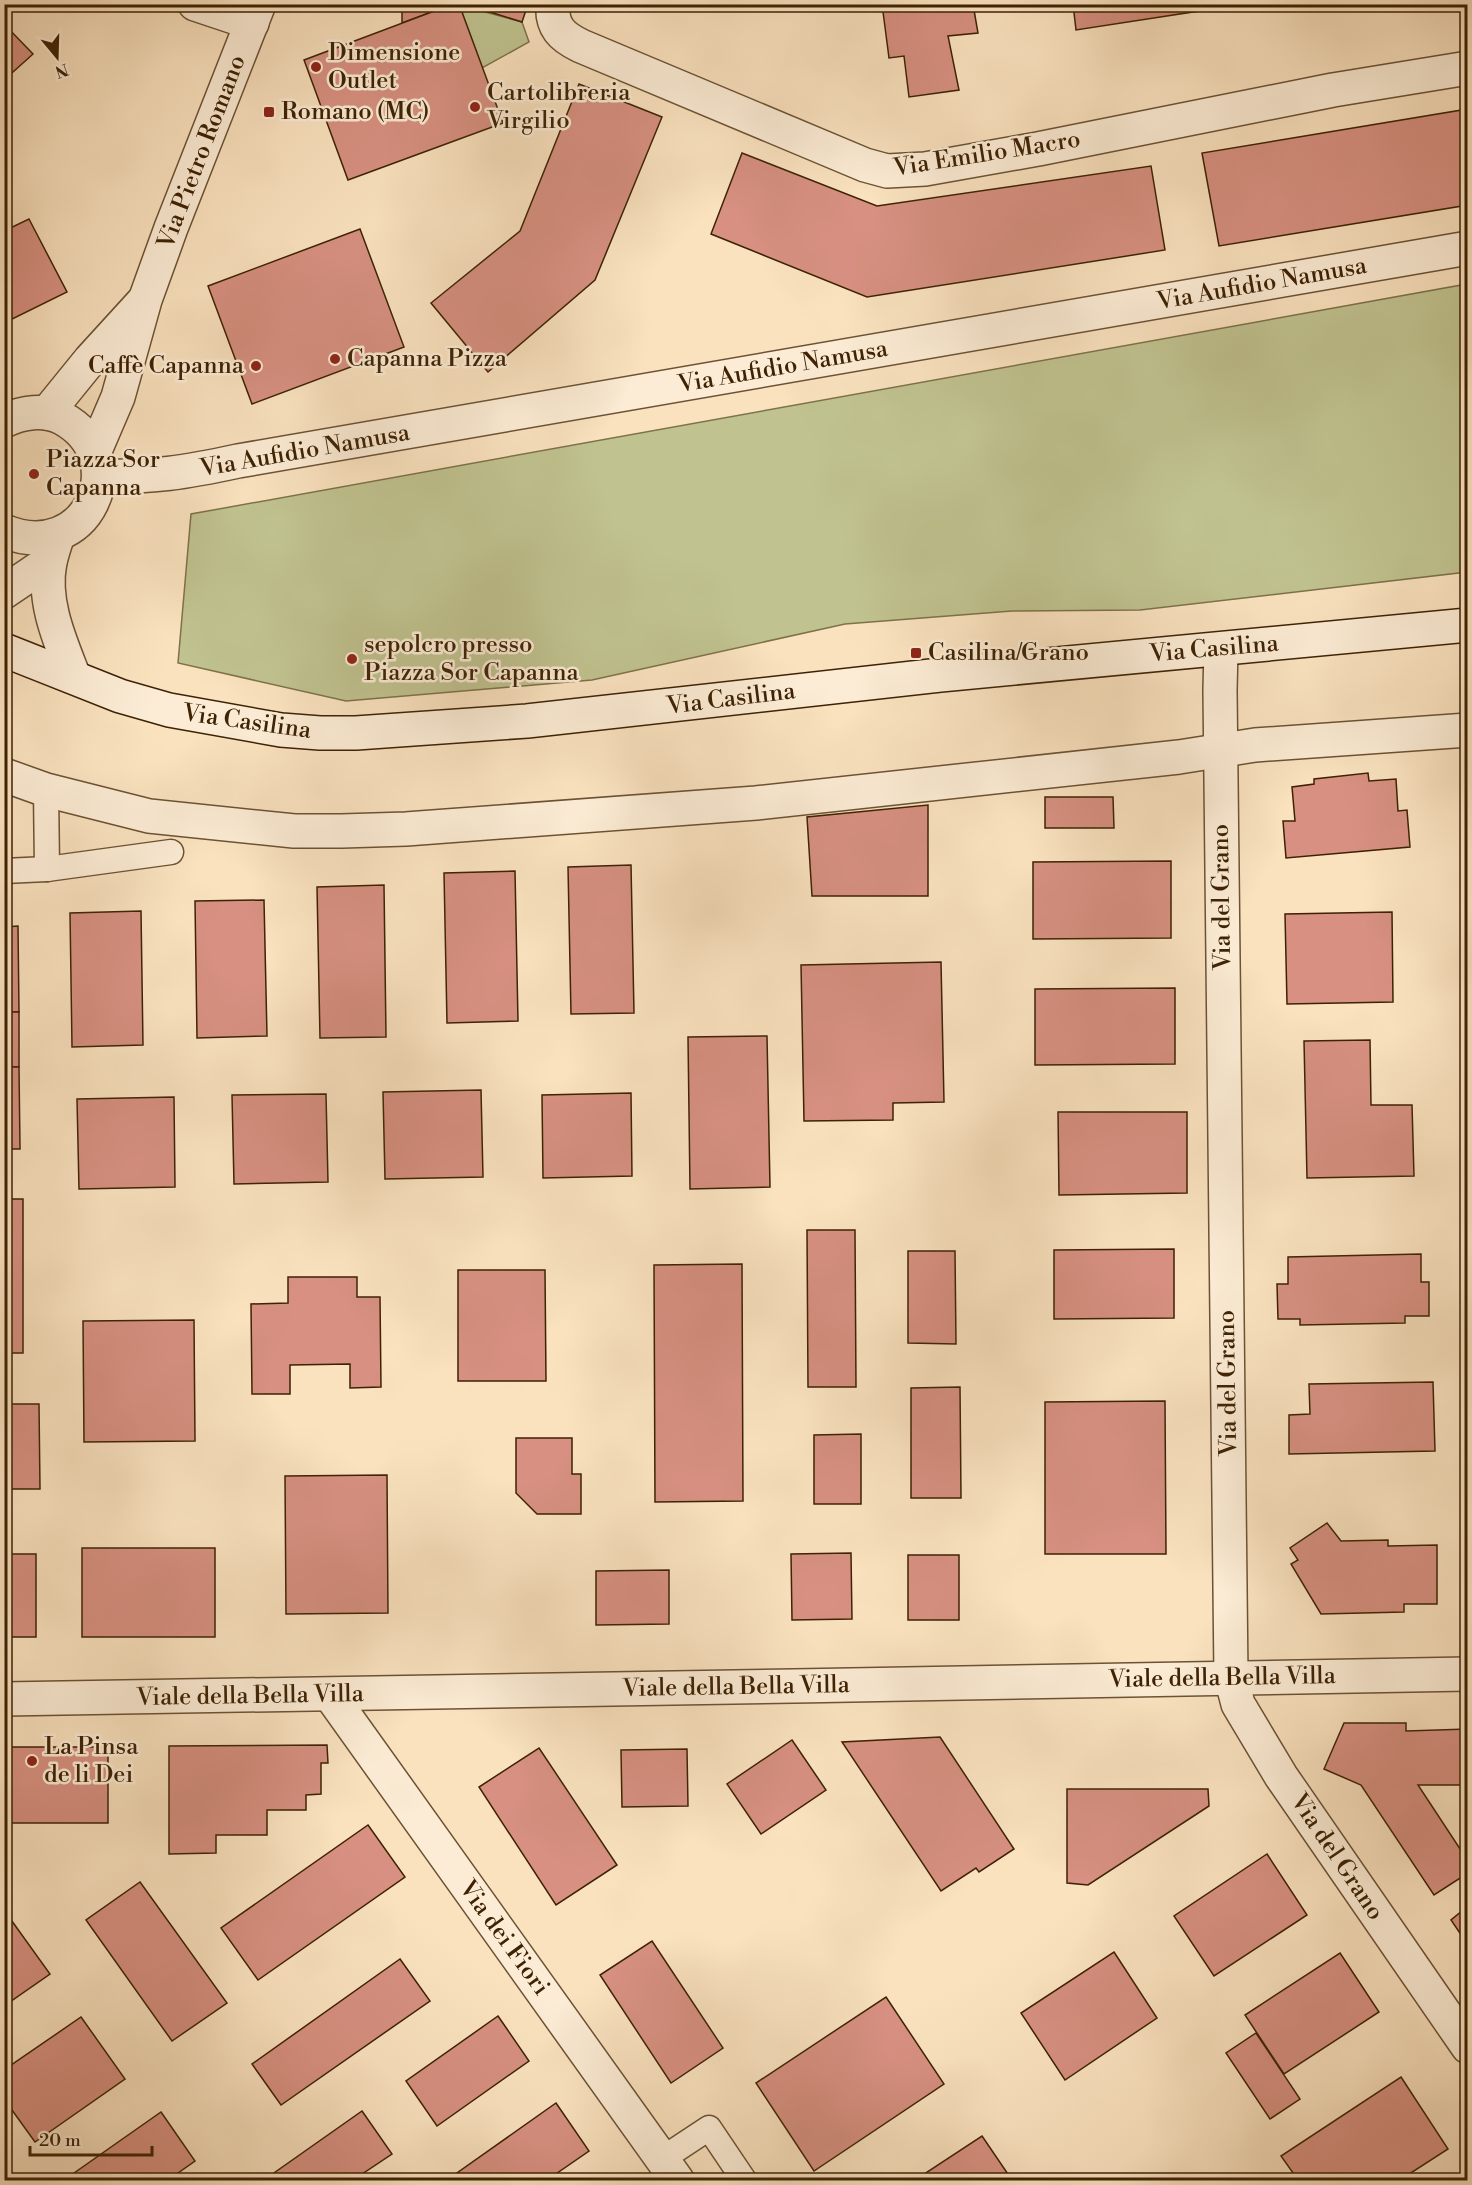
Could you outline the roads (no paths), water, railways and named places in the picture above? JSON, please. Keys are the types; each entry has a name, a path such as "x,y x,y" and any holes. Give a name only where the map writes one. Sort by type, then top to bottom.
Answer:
{"street":[{"path":"195,4 255,14"},
{"name":"Via Emilio Macro","path":"553,4 552,14 560,34 581,46 865,165 887,171 925,169 1038,149 1333,90 1467,68"},
{"name":"Via Pietro Romano","path":"97,465 146,300 171,228 255,14"},
{"name":"Via Aufidio Namusa","path":"97,465 147,477 182,474 238,461 1467,248"},
{"name":"Via Pietro Romano","path":"47,413 90,360 146,300"},
{"path":"4,421 22,414 47,413 57,416 76,427 90,444 97,465 95,497 87,513 54,548 4,592"},
{"path":"4,531 31,538 54,548"},
{"path":"54,548 48,581 51,606 57,633 74,677"},
{"name":"Via Casilina","path":"4,650 145,704 281,730 356,733 539,720 929,676 1467,625"},
{"name":"Via del Grano","path":"1221,649 1231,1677 1238,1704 1252,1730 1467,2047"},
{"path":"4,775 46,790 122,810 171,819 294,831 406,829 756,803 957,782 1255,745 1467,730"},
{"name":"Viale della Bella Villa","path":"4,1699 331,1696 1467,1674"},
{"name":"Via dei Fiori","path":"331,1696 670,2170"}],"lane":[{"path":"46,790 47,869"},
{"path":"4,871 47,869 171,852"},
{"path":"670,2170 709,2128 744,2181"}],"place":[{"name":"Dimensione Outlet","path":"316,67"},
{"name":"Cartolibreria Virgilio","path":"475,107"},
{"name":"Romano (MC)","path":"269,112"},
{"name":"Capanna Pizza","path":"335,359"},
{"name":"Caffè Capanna","path":"256,366"},
{"name":"Piazza Sor Capanna","path":"34,474"},
{"name":"Casilina/Grano","path":"916,653"},
{"name":"sepolcro presso Piazza Sor Capanna","path":"352,659"},
{"name":"La Pinsa de li Dei","path":"32,1761"}]}
